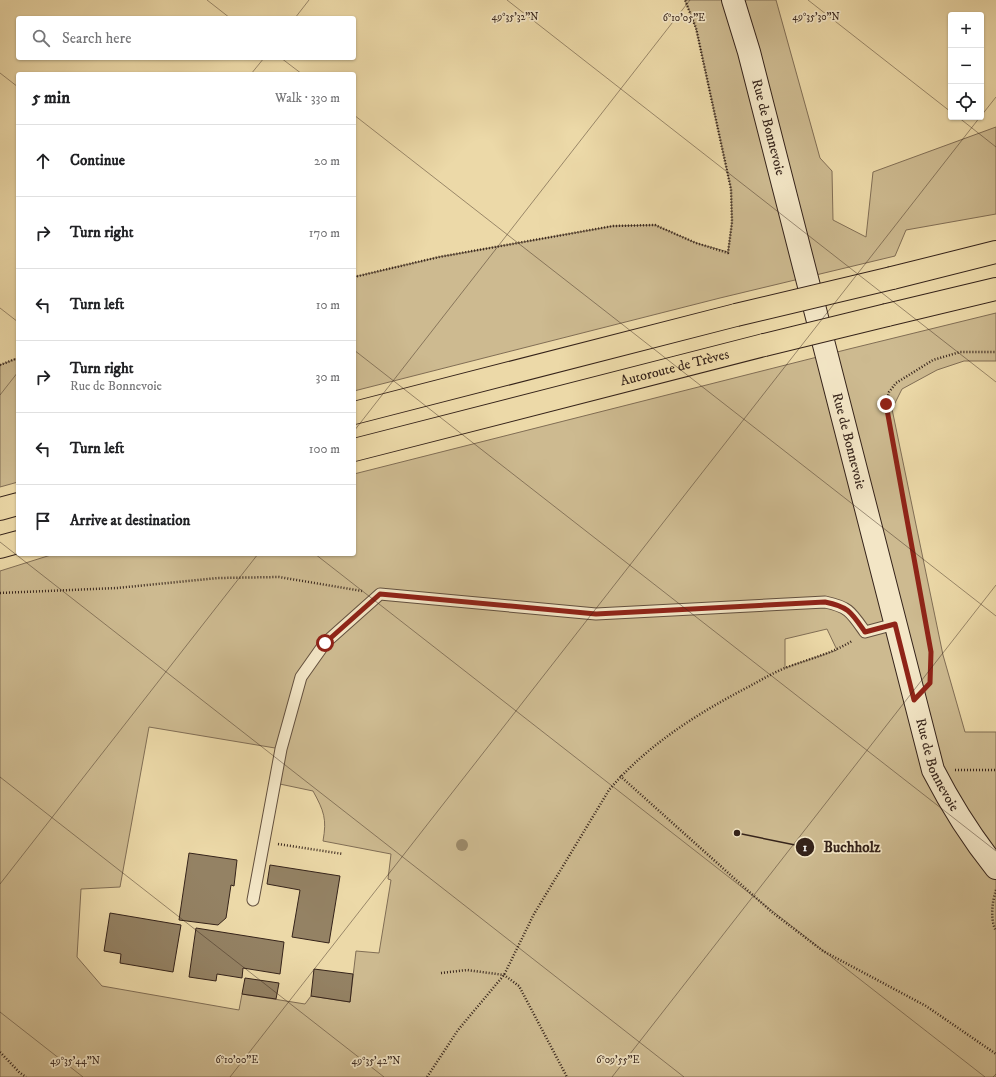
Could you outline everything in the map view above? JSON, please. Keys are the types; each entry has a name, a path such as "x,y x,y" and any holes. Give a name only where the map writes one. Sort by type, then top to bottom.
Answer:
{"highway":[{"path":"356,412 736,315 996,252"},
{"name":"Autoroute de Trèves","path":"356,449 764,344 996,289"},
{"path":"0,509 16,505"},
{"path":"0,547 16,543"}],"main road":[{"name":"Rue de Bonnevoie","path":"733,0 751,59 933,770 951,805 967,831 996,868"}],"lane":[{"path":"253,900 281,749 301,677 325,643 380,594 596,614 825,602 842,605 854,616 865,632 895,624"}],"path":[{"path":"356,276 439,257 613,226 656,224 696,242 728,252 732,222 731,190 696,28 685,0"},
{"path":"914,700 930,683 931,652 886,404 889,392 896,383 933,360 960,352 996,352"},
{"path":"0,365 16,359"},
{"path":"0,593 117,588 218,578 279,577 380,594"},
{"path":"427,1077 458,1030 504,975 534,914 609,790 620,776 659,741 720,702 784,668 837,650 865,632"},
{"path":"933,770 996,770"},
{"path":"620,776 773,913 823,951 926,1006 996,1054"},
{"path":"264,842 343,854"},
{"path":"996,890 992,900 994,927 996,932"},
{"path":"441,973 467,970 504,975 519,986 567,1077"},
{"path":"0,1052 19,1072 26,1077"}],"shaded area":[{"path":"685,0 776,0 820,158 832,171 833,220 866,237 873,172 996,127 996,214 906,230 895,256 720,298 356,390 356,277 439,257 613,226 655,225 696,243 728,252 732,222 731,189 696,28"},
{"path":"996,313 996,361 964,361 937,370 902,389 892,409 943,655 965,732 996,732 996,1077 0,1077 0,571 48,556 356,556 356,473","holes":["827,629 837,650 785,668 785,639","149,727 281,749 275,783 313,791 324,815 325,827 323,841 391,854 388,879 391,880 379,953 356,951 350,1002 311,996 305,1004 242,994 239,1010 102,986 77,957 81,889 120,887"]},
{"path":"16,359 16,483 0,487 0,365"}],"building":[{"path":"189,853 237,860 234,886 231,885 226,918 218,925 179,920"},
{"path":"270,865 340,876 329,943 292,937 300,890 267,884"},
{"path":"110,913 181,925 173,972 120,963 121,954 104,951"},
{"path":"196,928 284,942 280,974 243,968 242,978 217,974 216,981 189,977"},
{"path":"314,969 353,974 350,1002 311,996"},
{"path":"245,978 279,983 276,999 242,994"}],"place":[{"name":"Buchholz","path":"737,833"}],"route":[{"path":"325,643 380,594 596,614 825,602 842,605 854,616 865,632 895,624 914,700 930,683 931,652 886,404"}]}
